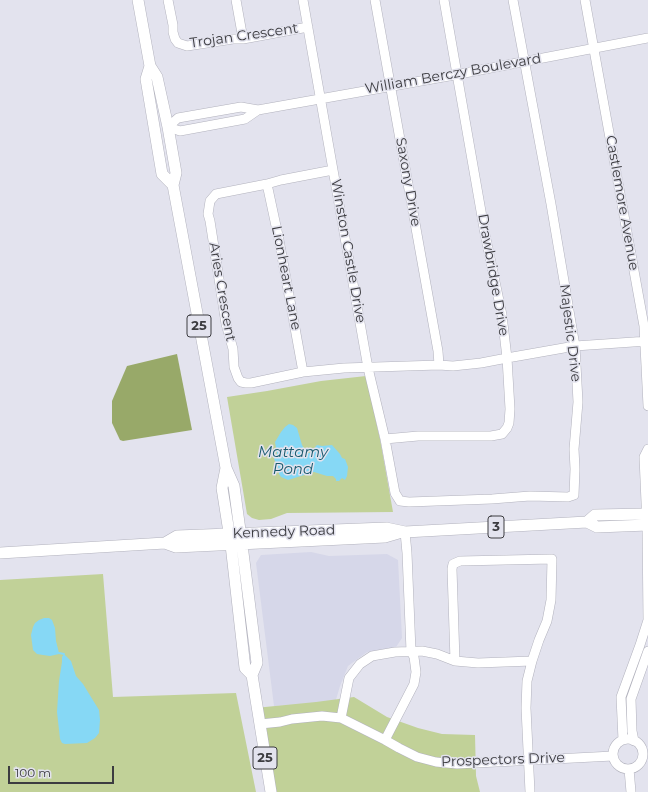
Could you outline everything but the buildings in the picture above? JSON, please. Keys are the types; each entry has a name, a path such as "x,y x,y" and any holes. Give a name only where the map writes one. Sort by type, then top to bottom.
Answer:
{"main road":[{"name":"25","path":"138,0 150,66 157,77 168,127 176,173 173,185 226,468 234,486 257,663 252,675 271,792"},
{"name":"25","path":"150,66 146,79 162,174 173,185"},
{"name":"25","path":"226,468 222,488 230,540 245,668 252,675"},
{"name":"Kennedy Road","path":"587,522 595,515 647,514"},
{"name":"Kennedy Road","path":"0,553 165,542 177,536 230,540 386,528 405,532 587,522 596,527 647,525"}],"street":[{"name":"Trojan Crescent","path":"168,0 175,39 178,43 187,46 233,39 243,39 308,27"},
{"path":"236,0 243,39"},
{"name":"Winston Castle Drive","path":"303,0 368,368 396,493 400,501"},
{"name":"Saxony Drive","path":"374,0 438,351 439,365"},
{"name":"Drawbridge Drive","path":"385,439 418,436 491,436 502,434 509,423 510,409 507,358 502,315 485,234 444,0"},
{"name":"Majestic Drive","path":"400,501 492,499 530,496 568,497 574,495 574,449 578,402 575,346 551,204 513,0"},
{"name":"Castlemore Avenue","path":"585,0 647,341 648,406"},
{"name":"William Berczy Boulevard","path":"258,110 245,119 180,131 168,127 178,118 242,107 258,110 648,38"},
{"name":"Aries Crescent","path":"333,170 216,194 210,201 208,214 226,324 232,349 234,367 241,382 251,383 303,372 344,368 439,365 453,366 481,363 575,346 647,341"},
{"name":"Lionheart Lane","path":"267,184 279,240 303,372"},
{"path":"623,740 621,697 644,646 648,620 647,514 644,457 648,449"},
{"path":"385,740 414,684 416,672 414,657 411,651 405,532"},
{"path":"455,661 452,583 453,564 460,561 552,559 551,605 547,621 532,661 527,681 526,708 530,792"},
{"path":"341,718 349,678 360,664 372,656 395,652 422,651 455,661 478,663 532,661"},
{"path":"634,741 632,731 631,699 648,651"},
{"name":"Prospectors Drive","path":"260,724 322,716 341,718 417,757 436,762 457,764 613,756"},
{"path":"629,739 634,741 645,751 642,758 639,764 633,768 622,768 616,763 613,756 614,749 617,744 623,740 629,739"},
{"path":"628,769 631,792"}],"shaded area":[{"path":"311,552 329,556 387,554 398,560 402,638 396,647 367,652 348,666 335,703 274,706 256,563 261,555"}],"green space":[{"path":"177,354 192,430 123,441 120,440 112,423 112,401 127,366"},
{"path":"366,376 380,439 393,512 287,513 271,519 259,520 252,518 247,514 227,397 321,381"},
{"path":"103,574 113,697 236,693 256,792 0,792 0,580"},
{"path":"354,697 387,717 418,728 442,734 475,735 476,776 480,792 269,792 255,708"}],"water":[{"name":"Mattamy Pond","path":"289,424 297,428 302,445 307,453 310,453 317,445 332,445 342,458 345,459 348,467 345,480 342,478 339,481 336,481 333,476 327,476 314,472 288,480 281,477 274,459 277,454 275,442 281,432"},
{"path":"44,618 49,618 52,620 55,628 59,654 50,656 43,655 37,654 33,650 31,635 33,627 35,623"},
{"path":"64,654 71,661 76,676 83,684 99,710 99,733 95,738 87,743 65,744 62,743 60,739 57,712 59,681 62,657"}],"waterway":[{"path":"59,653 64,654"}]}
